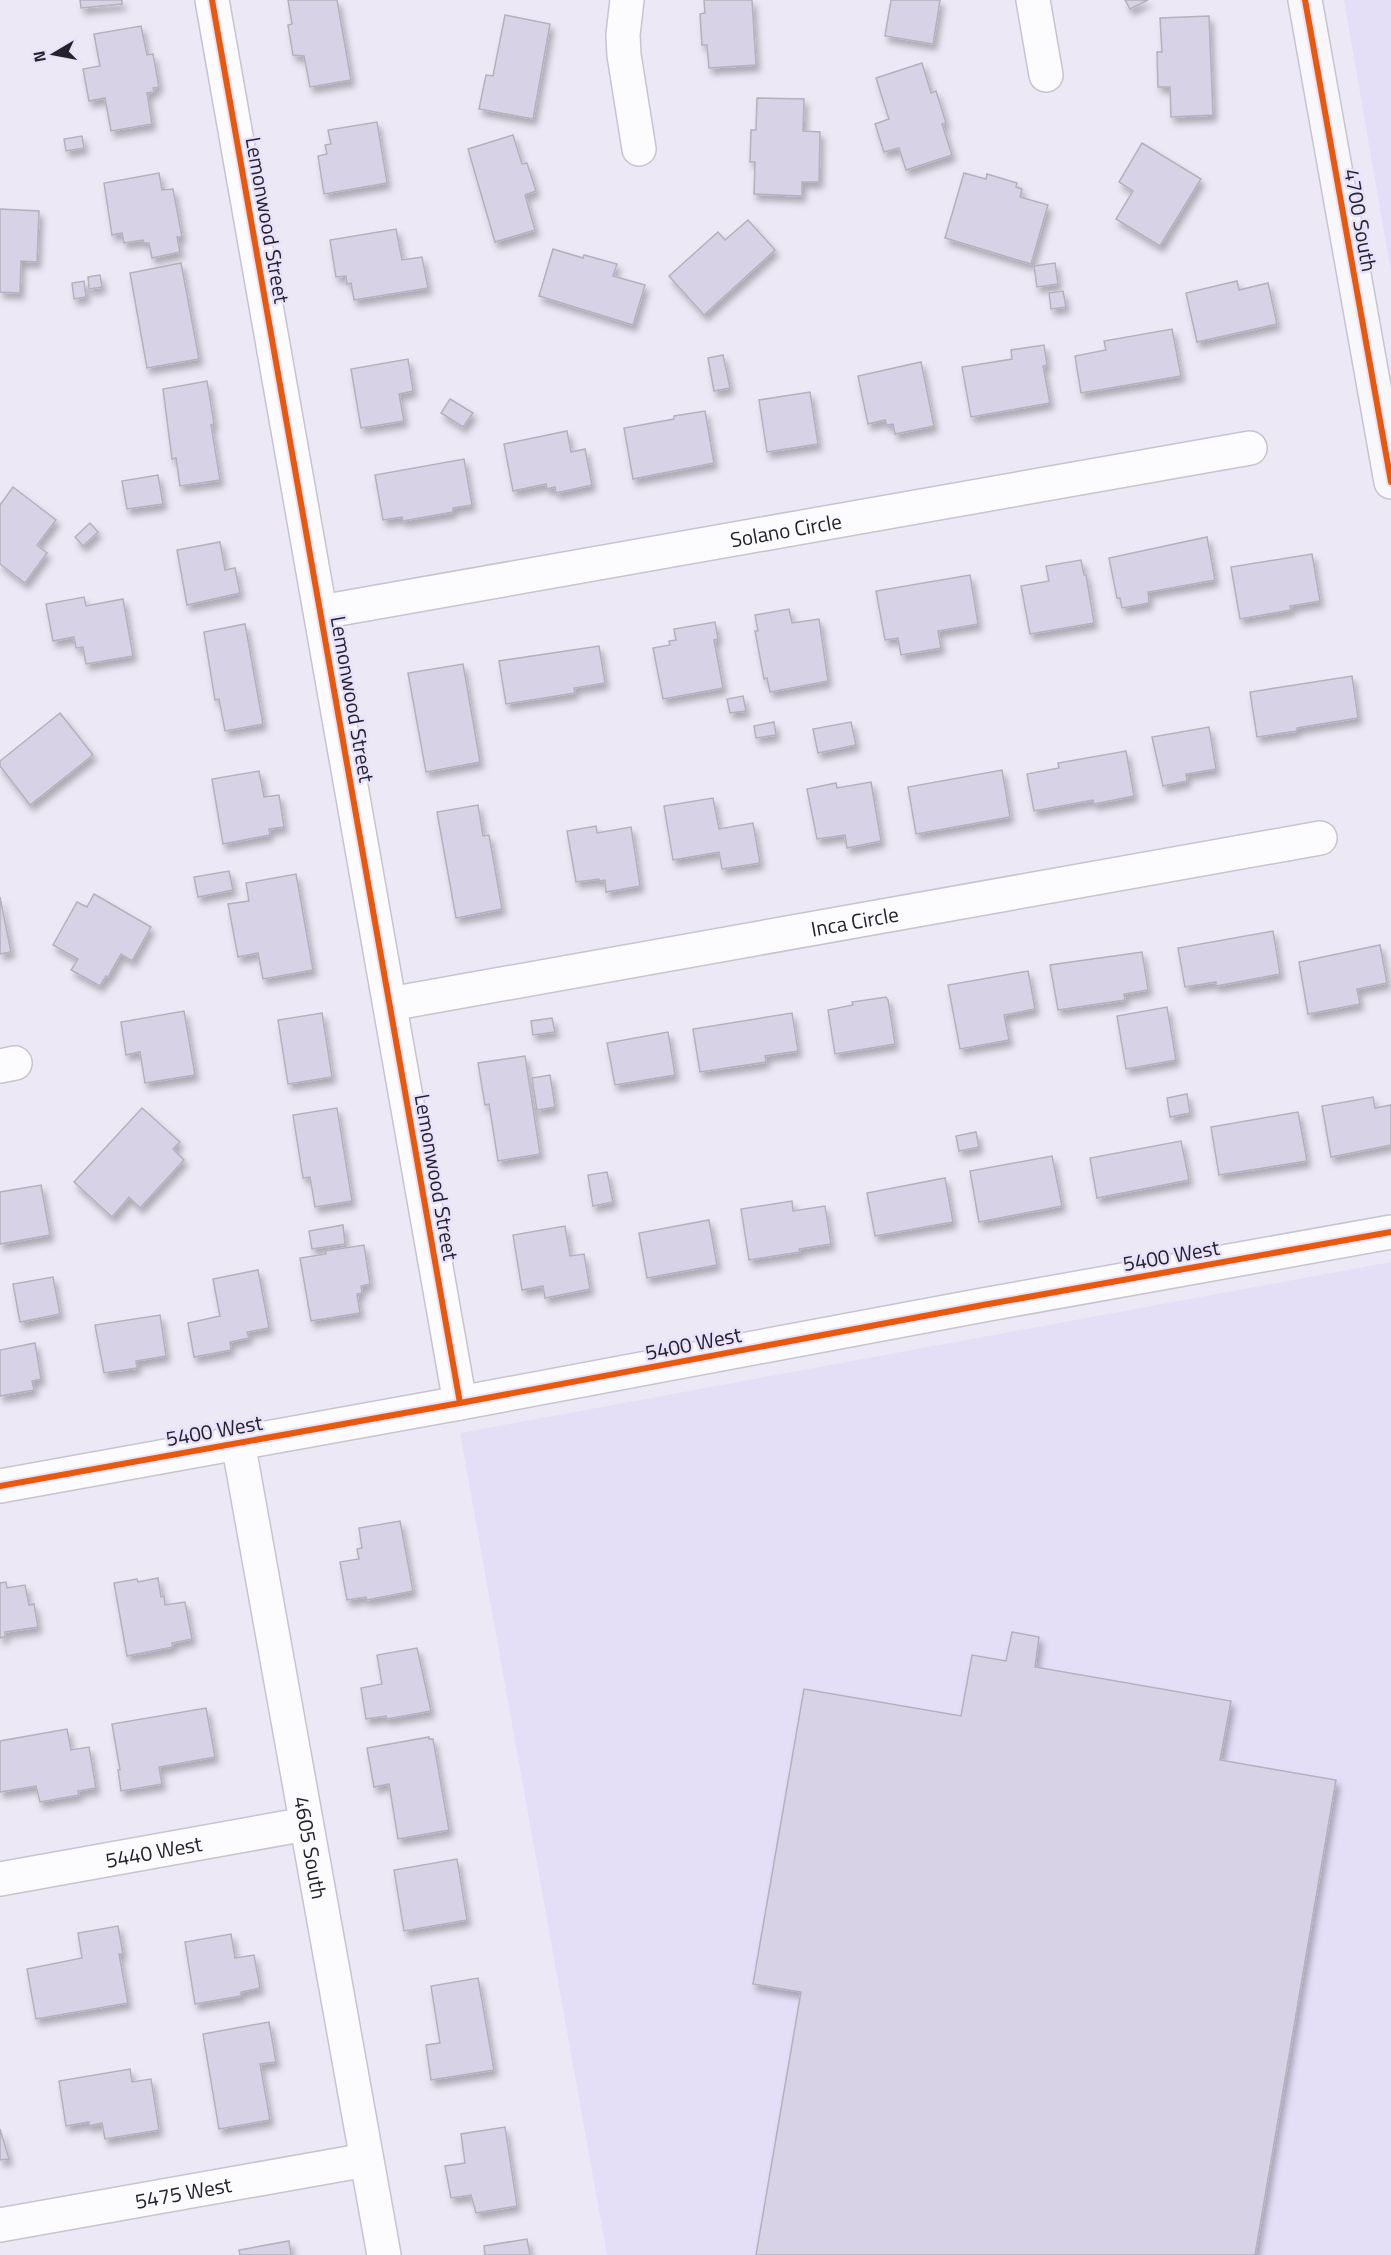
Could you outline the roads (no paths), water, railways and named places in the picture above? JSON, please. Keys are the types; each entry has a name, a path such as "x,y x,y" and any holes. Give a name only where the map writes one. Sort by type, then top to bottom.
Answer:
{"main road":[{"name":"4700 South","path":"1305,0 1391,482"}],"street":[{"name":"Lemonwood Street","path":"212,0 460,1403"},
{"path":"627,0 623,35 624,55 639,149"},
{"path":"1033,0 1046,75"},
{"name":"Solano Circle","path":"321,612 1250,448"},
{"name":"Inca Circle","path":"390,1004 1320,838"},
{"name":"5400 West","path":"0,1486 1391,1232"},
{"name":"4605 South","path":"237,1442 384,2255"},
{"name":"5440 West","path":"0,1879 306,1824"},
{"name":"5475 West","path":"0,2225 366,2160"}]}
